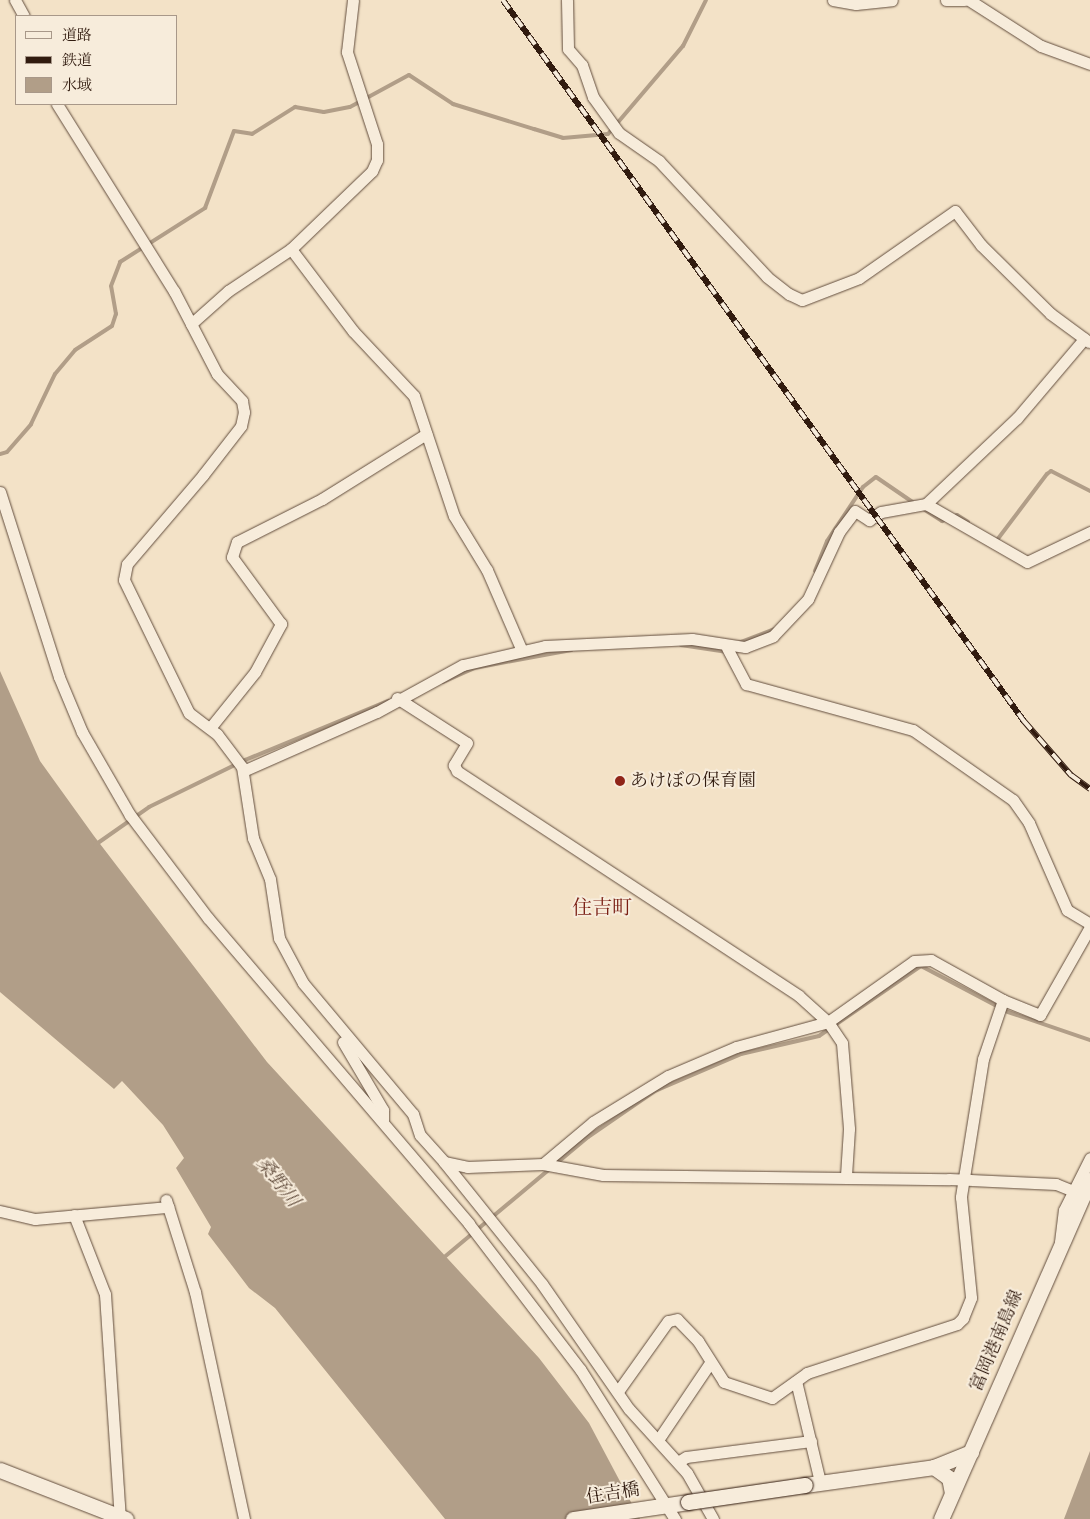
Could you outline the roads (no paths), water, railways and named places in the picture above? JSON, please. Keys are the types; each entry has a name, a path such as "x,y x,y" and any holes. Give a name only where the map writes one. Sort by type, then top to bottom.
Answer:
{"street":[{"path":"15,0 23,15"},
{"path":"191,324 228,291 290,249 372,171 378,160 377,144 347,52 353,0"},
{"path":"241,766 397,698 463,665 522,650 692,639 727,648 745,647 773,636 791,622 855,511 869,520 881,512 926,504 1017,418 1087,341 981,245 955,211 859,278 802,300 790,294 767,277 659,161 618,133 592,97 582,65 568,49 567,0"},
{"path":"833,0 856,4 892,0"},
{"path":"946,0 964,0"},
{"path":"969,0 1042,46 1090,64"},
{"path":"58,105 148,251 191,324 217,374 242,401 241,426 127,564 124,580 189,713 210,728 241,766 249,820 270,879 280,938 303,983 413,1114 420,1135 499,1230 619,1390 658,1440 678,1462 713,1519"},
{"path":"290,249 353,331 414,396 454,516 487,570 522,650"},
{"path":"210,728 254,672 281,624 232,557 237,542 322,499 426,434"},
{"path":"0,492 59,677 108,781 208,918 383,1120 483,1242 580,1369 663,1505 675,1519"},
{"path":"926,504 1027,562 1090,532"},
{"path":"549,1165 592,1122 668,1076 736,1047 832,1027 922,958 1000,1005 1040,1015 1090,925 1067,910 1029,823 1013,800 913,730 746,684 727,648"},
{"path":"397,698 467,743 454,765 457,771 799,996 832,1027 842,1043 848,1129 846,1175"},
{"path":"619,1390 668,1321 683,1323 724,1382 765,1398 780,1394 807,1373 957,1324 963,1318 971,1298 964,1179 983,1059 1000,1005"},
{"path":"337,1024 340,1038 383,1110 383,1120"},
{"path":"1060,1242 1071,1190 1090,1158"},
{"path":"444,1162 467,1167 549,1165 603,1175 846,1175 964,1179 1056,1184 1071,1190"},
{"name":"富岡港南島線","path":"941,1519 1060,1242 1090,1179"},
{"path":"0,1211 35,1219 167,1204 195,1292 244,1519"},
{"path":"0,1470 122,1518 105,1294 74,1215"},
{"path":"658,1440 710,1362"},
{"path":"796,1381 811,1441 812,1484"},
{"path":"678,1462 686,1457 811,1441"},
{"name":"住吉橋","path":"573,1519 934,1467 971,1452"},
{"path":"934,1467 949,1478 952,1494"}],"water":[{"name":"桑野川","path":"0,671 40,761 94,836 267,1062 539,1358 589,1423 640,1519 445,1519 275,1308 249,1288 208,1234 211,1227 176,1168 184,1158 163,1125 122,1081 114,1089 0,992"},
{"path":"1090,1451 1090,1519 1064,1519"}],"waterway":[{"path":"0,454 7,452 31,424 55,374 75,350 112,326 116,314 111,286 120,262 205,208 234,131 252,134 295,107 324,112 350,107 409,75 453,104 563,138 608,134 683,46 706,0"},
{"path":"997,540 1051,471 1090,491"},
{"path":"815,571 827,541 863,487 876,477 914,503"},
{"path":"922,508 942,521 957,515 968,522"},
{"path":"738,643 774,629"},
{"path":"681,645 727,652"},
{"path":"443,682 474,668 571,650"},
{"path":"95,845 149,807 245,760 388,701"},
{"path":"442,1259 588,1137 655,1091 741,1054 819,1036 921,966 1008,1012 1090,1040"}],"railway":[{"path":"503,0 1024,721 1071,775 1090,789"}],"place":[{"name":"あけぼの保育園","path":"620,781"}],"district":[{"name":"住吉町","path":"602,909"}]}
